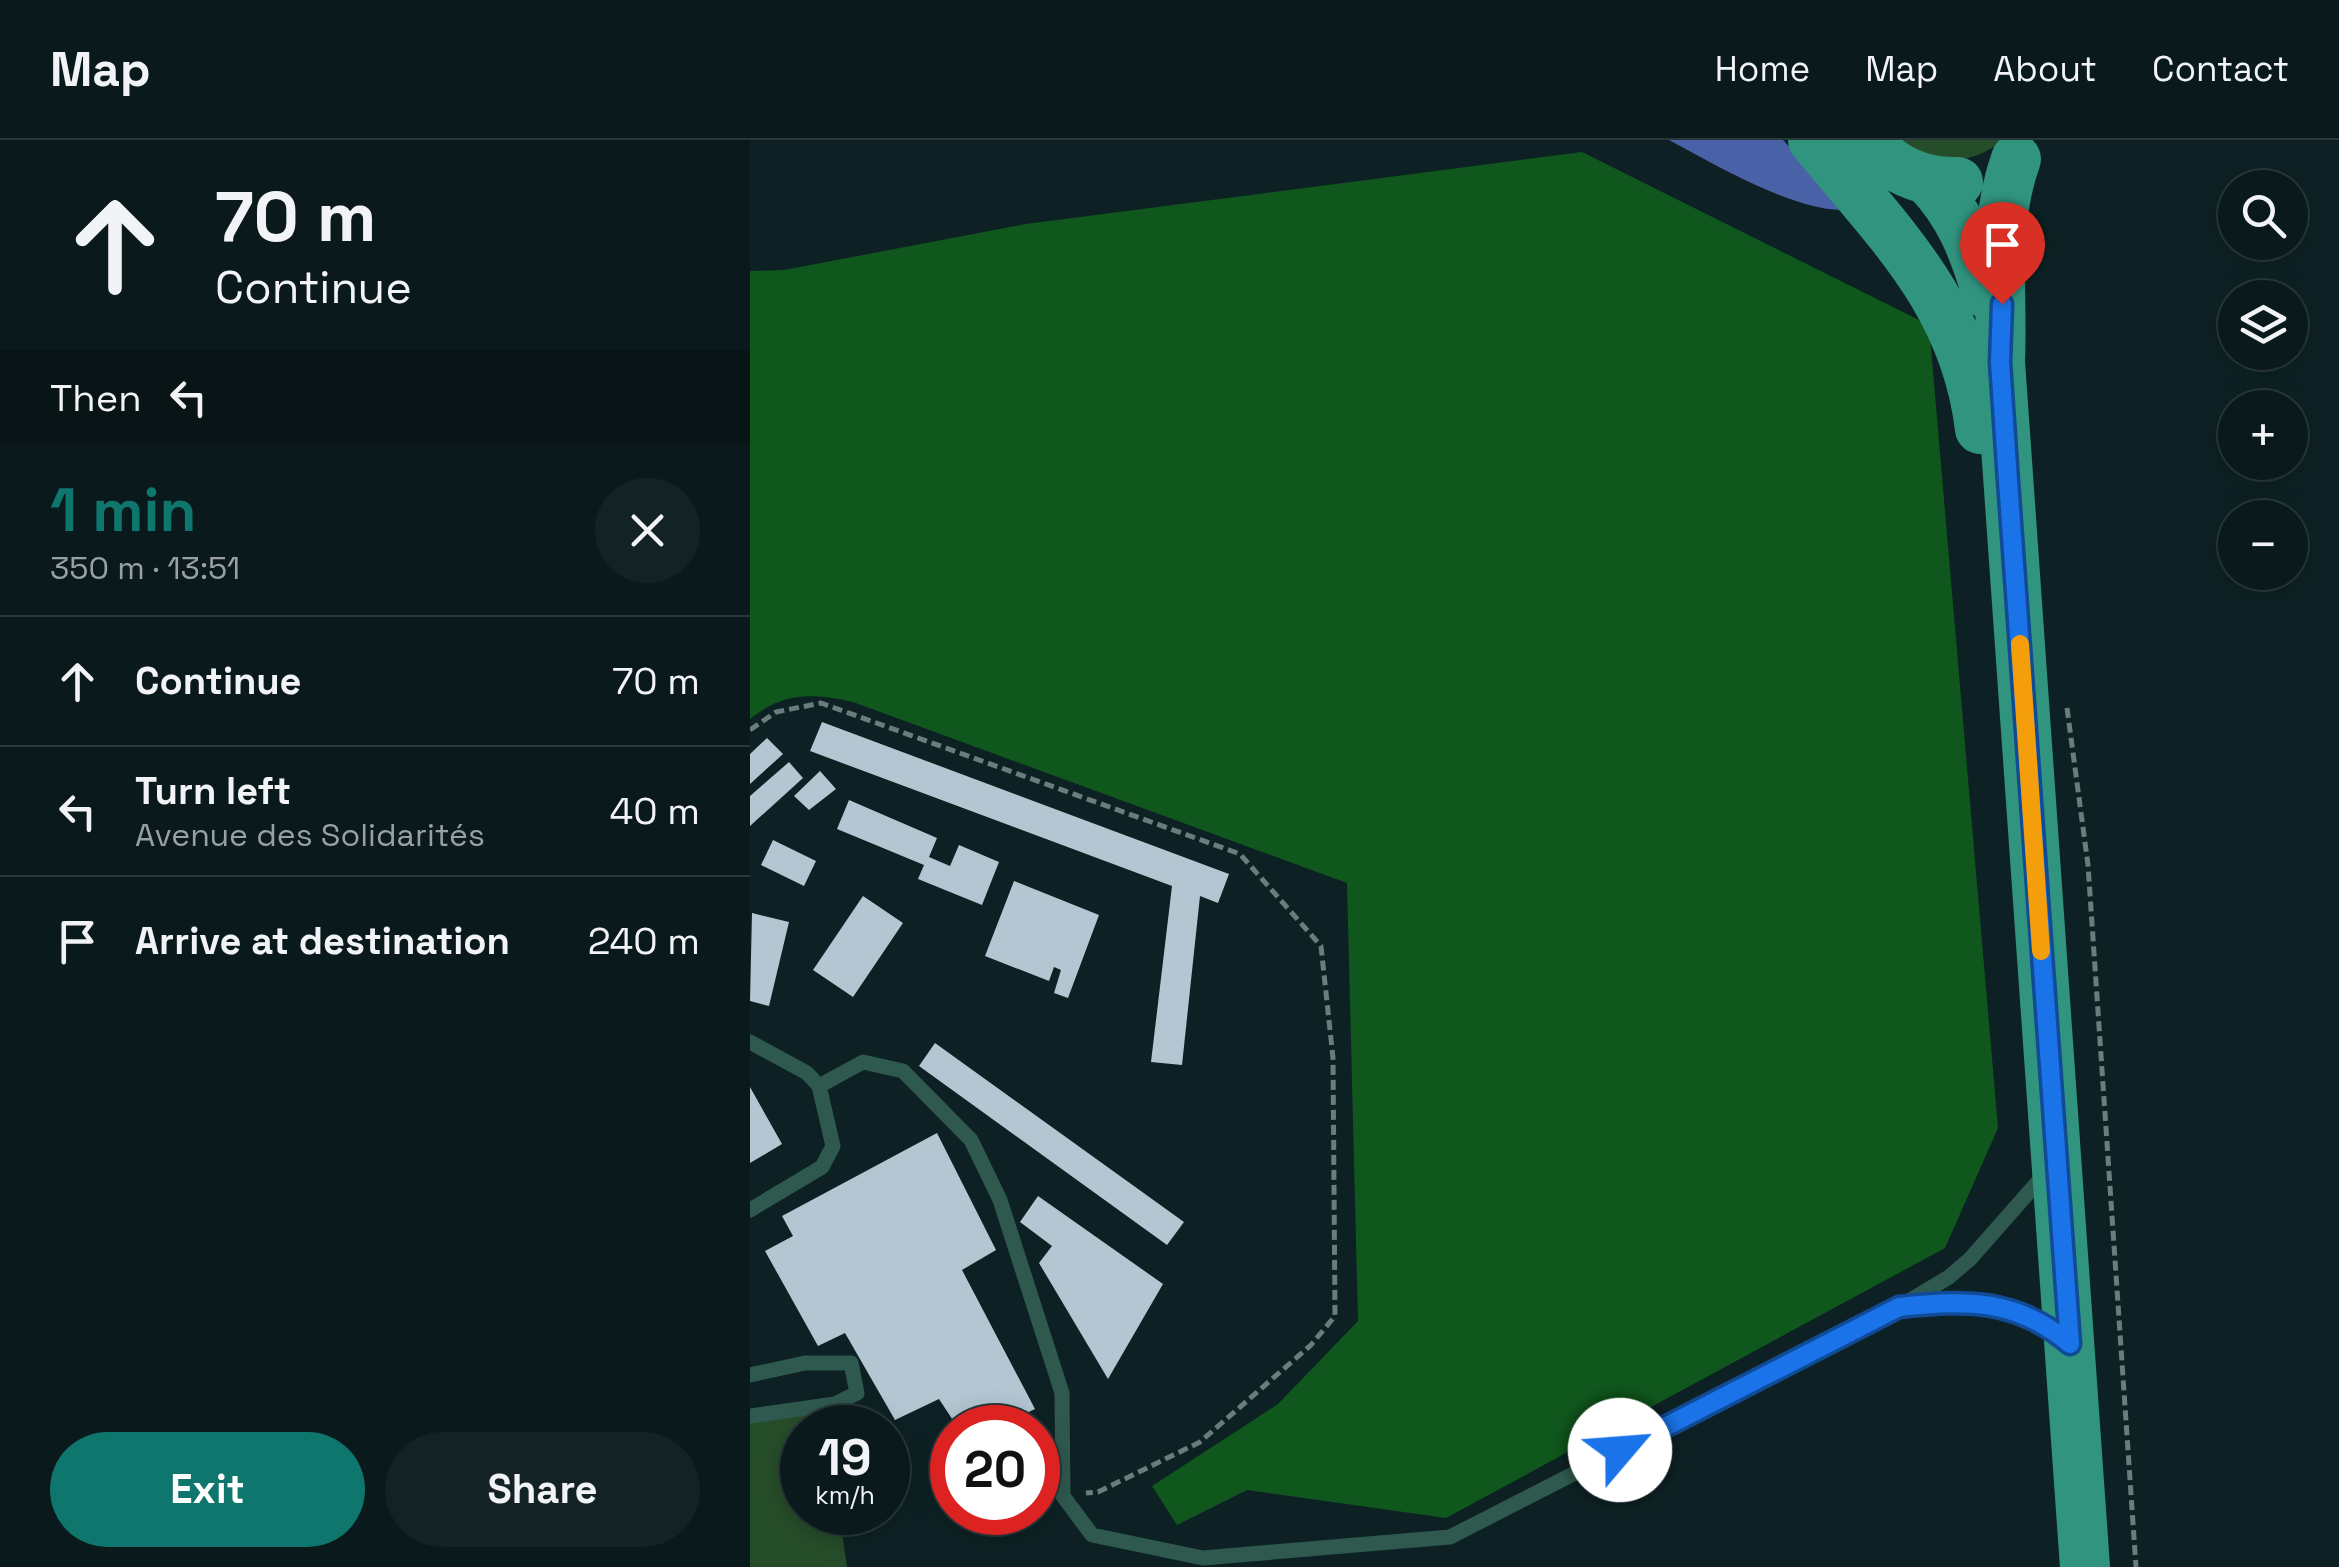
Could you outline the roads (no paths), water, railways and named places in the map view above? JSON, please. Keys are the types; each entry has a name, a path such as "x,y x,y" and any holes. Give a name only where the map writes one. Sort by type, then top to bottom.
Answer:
{"main road":[{"path":"1813,140 1923,274 1954,328 1978,414 2026,739"},
{"path":"1867,140 1899,169 1928,180 1975,179 2025,149"},
{"path":"2025,149 2006,186 2000,226 2000,362 2085,1567"},
{"path":"1928,180 1956,214 1974,250 2000,362"}],"lane":[{"path":"750,1042 807,1073 820,1086 833,1146 822,1167 750,1210"},
{"path":"820,1086 863,1062 902,1071 971,1140 1000,1200 1062,1393 1063,1496 1092,1535 1203,1558 1450,1537 1899,1307 1949,1277 1970,1259 2057,1161"},
{"path":"1899,1307 1951,1302 1994,1305 2033,1317 2070,1344"},
{"path":"750,1374 805,1363 852,1363 857,1393 835,1404 750,1416"}],"water":[{"path":"1669,140 1783,140 1828,188 1841,210 1776,194"}]}
